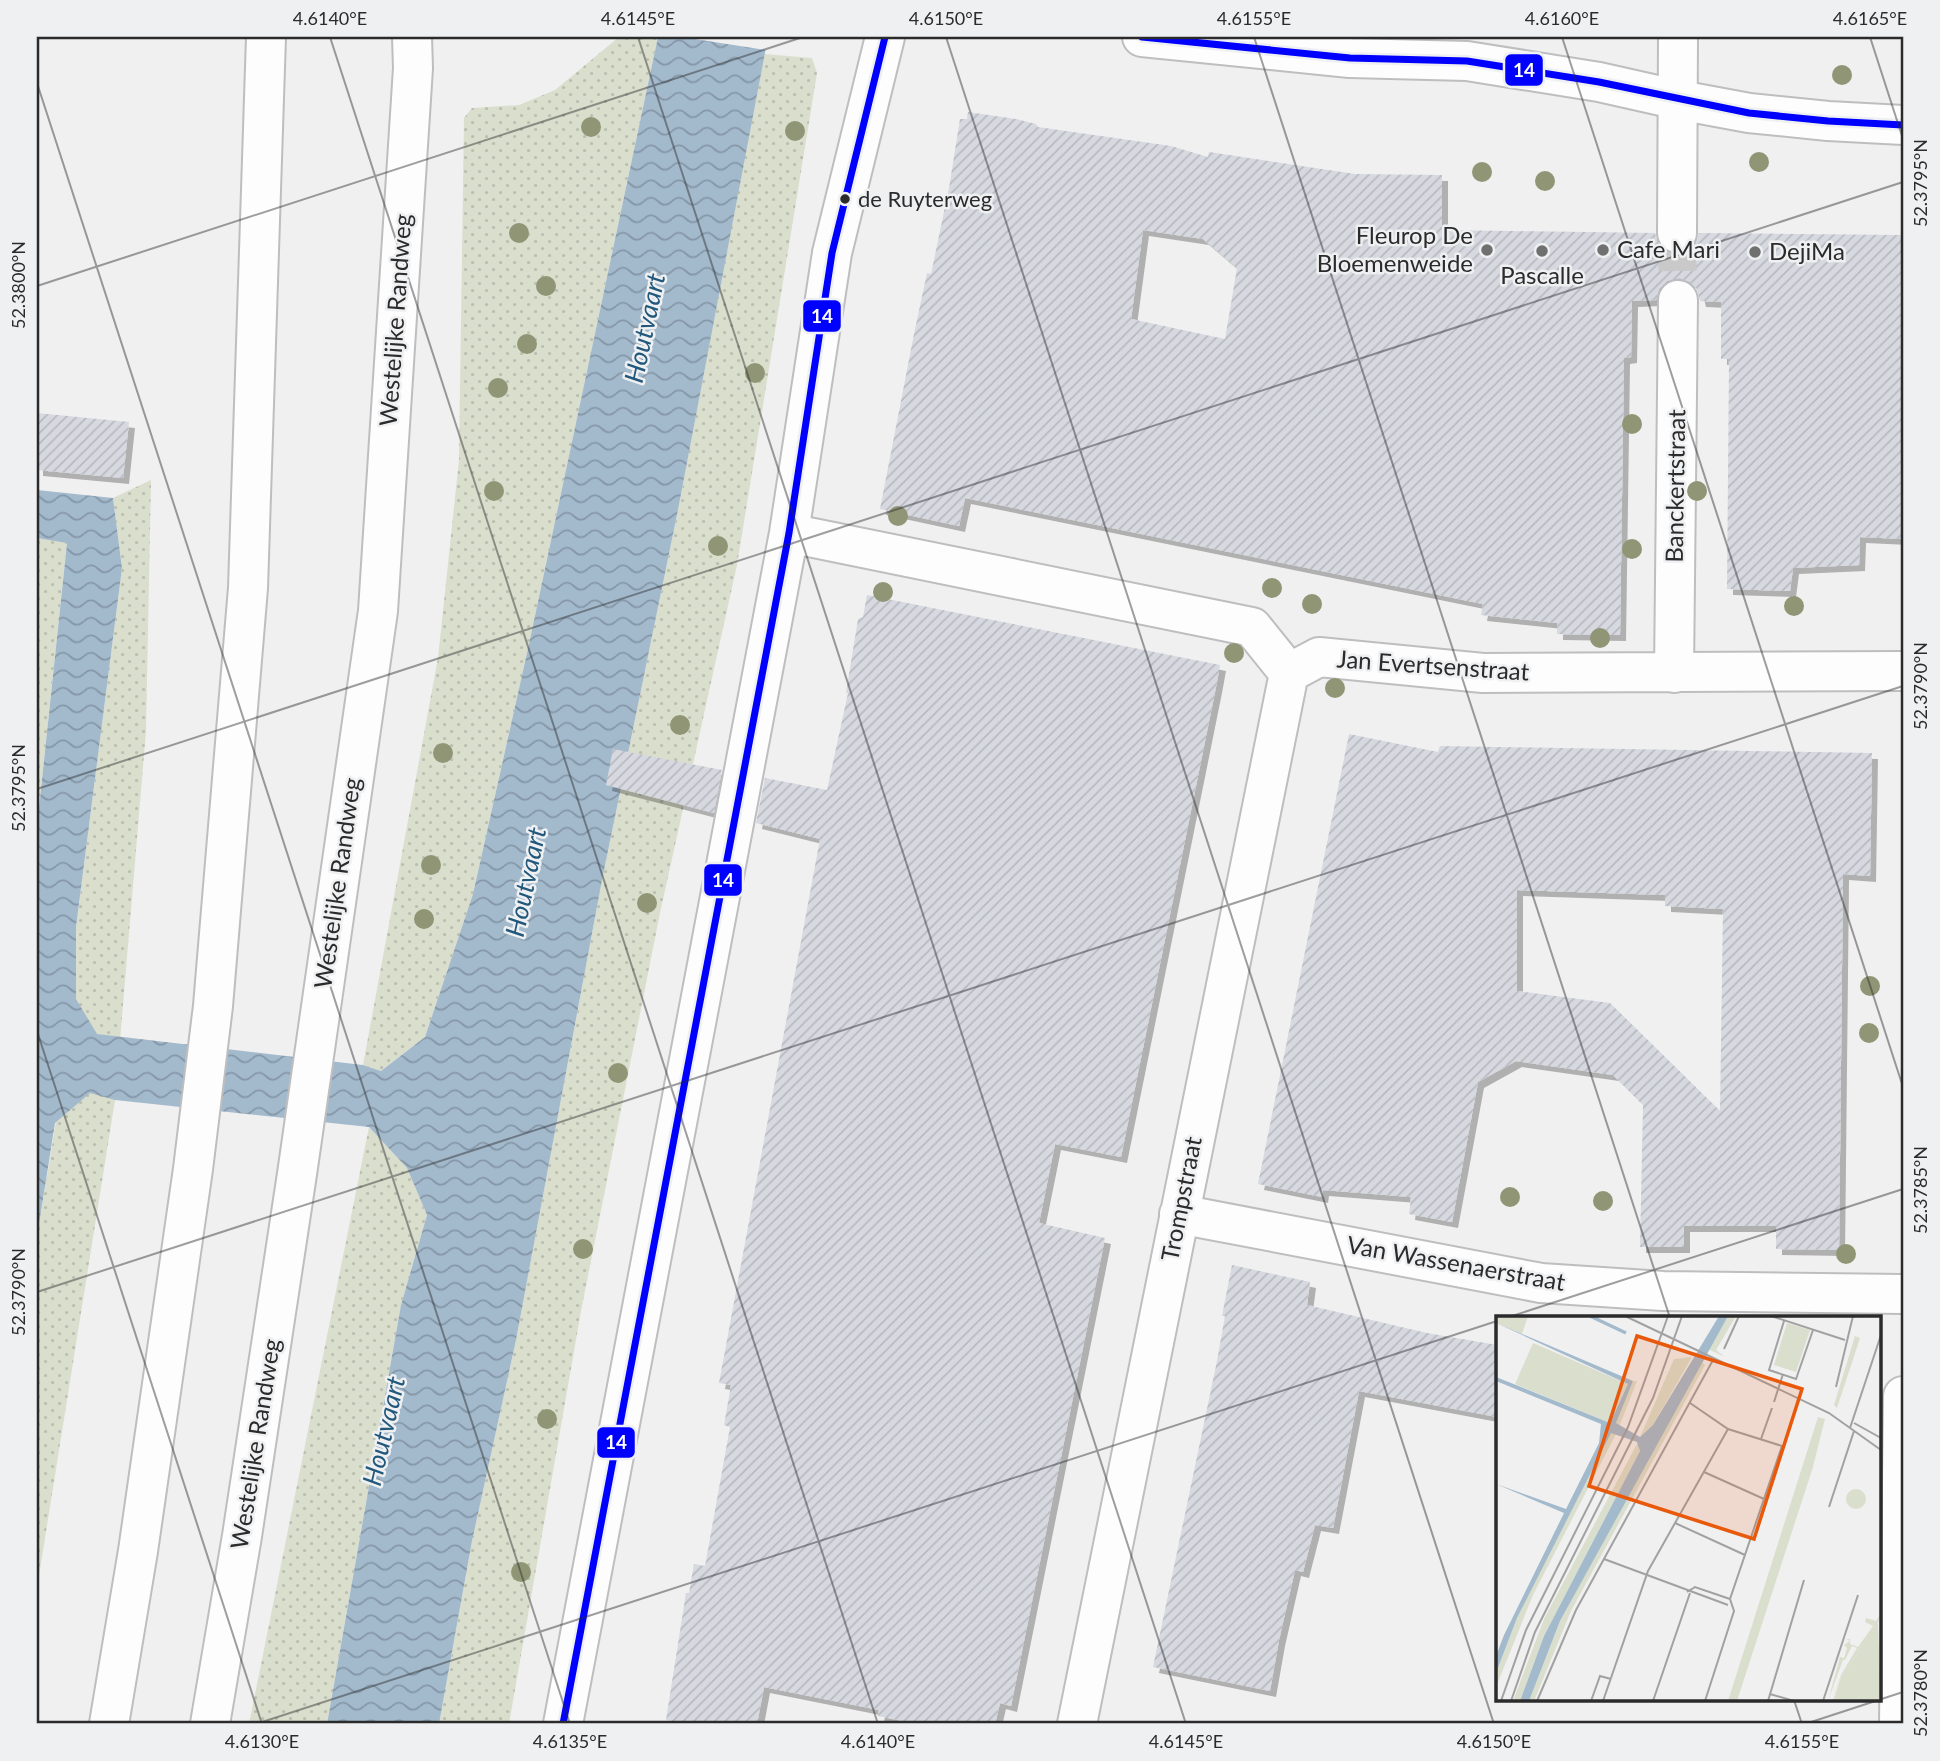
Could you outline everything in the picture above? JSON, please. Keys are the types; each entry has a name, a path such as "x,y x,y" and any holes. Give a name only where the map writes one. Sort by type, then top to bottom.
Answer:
{"street":[{"path":"109,1724 140,1538 193,1169 213,1006 248,588 266,37"},
{"name":"Westelijke Randweg","path":"210,1724 297,1174 378,611 413,68 412,37"},
{"path":"563,1724 789,533 832,253 885,37"},
{"path":"1142,37 1350,58 1467,61 1599,82 1749,113 1903,125"},
{"path":"1677,233 1678,37"},
{"name":"Banckertstraat","path":"1674,673 1678,300"},
{"path":"789,533 1252,627 1289,673"},
{"name":"Jan Evertsenstraat","path":"1289,673 1319,657 1483,673 1903,671"},
{"name":"Trompstraat","path":"1077,1724 1289,673"},
{"name":"Van Wassenaerstraat","path":"1179,1214 1541,1283 1663,1291 1903,1294"},
{"path":"1899,1724 1903,1396"}],"green space":[{"path":"619,37 658,37 473,894 425,1037 381,1071 363,1065 438,658 459,460 464,118 472,108 519,105 555,90"},
{"path":"764,54 812,58 817,73 737,565 660,913 581,1311 509,1724 439,1724 472,1541 516,1340 602,880 678,510"},
{"path":"151,480 146,731 115,1100 37,1588 37,1237 76,999 76,927 122,568 113,498"},
{"path":"37,538 67,542 37,827"},
{"path":"369,1127 407,1168 427,1215 401,1305 327,1724 249,1724"}],"water":[{"name":"Houtvaart","path":"658,37 768,37 678,510 602,880 516,1340 472,1541 439,1724 327,1724 401,1305 427,1215 407,1168 369,1127 115,1100 90,1093 55,1123 37,1237 37,827 67,543 37,538 37,490 113,498 122,568 76,927 76,999 97,1034 363,1065 381,1071 425,1037 473,894"}],"pier":[{"path":"682,37 770,37 766,50"}],"building":[{"path":"968,112 1016,119 1036,124 1038,127 1171,146 1208,157 1209,152 1355,174 1442,175 1442,230 1655,233 1658,244 1665,251 1676,255 1688,252 1696,243 1699,233 1903,235 1903,539 1860,537 1859,565 1793,568 1790,591 1727,589 1729,359 1721,359 1721,302 1700,301 1697,289 1690,282 1679,278 1667,281 1659,289 1656,300 1632,301 1631,357 1624,358 1620,635 1557,634 1557,623 1481,615 1483,604 965,498 959,526 880,509 927,273 931,274 949,188 960,119 967,119","holes":["1143,230 1203,239 1237,268 1225,339 1131,319"]},
{"path":"37,413 129,422 123,478 37,470"},
{"path":"867,595 1220,665 1121,1157 1055,1144 1039,1223 1105,1238 1011,1706 1000,1703 995,1724 917,1724 878,1716 879,1710 764,1687 757,1724 694,1724 666,1720 686,1593 689,1593 694,1564 705,1566 730,1427 724,1425 731,1385 719,1383 820,839 756,823 765,778 827,790 848,693 858,619 863,617"},
{"path":"1349,734 1438,752 1440,746 1872,753 1870,876 1843,874 1839,1250 1776,1249 1776,1226 1684,1226 1684,1247 1640,1247 1643,1105 1613,1075 1516,1061 1478,1082 1452,1222 1409,1214 1411,1197 1323,1190 1322,1197 1258,1184","holes":["1517,890 1665,895 1665,906 1723,909 1720,1111 1610,1003 1517,991"]},
{"path":"613,749 722,770 714,813 606,785"},
{"path":"1232,1265 1310,1282 1307,1305 1427,1333 1496,1345 1496,1417 1359,1391 1333,1528 1315,1525 1303,1572 1295,1570 1270,1691 1153,1667 1217,1361 1225,1316 1222,1316"}],"tunnel":[{"path":"1677,233 1678,300"}],"transit line":[{"name":"14","path":"563,1724 789,533 832,253 885,37"},
{"name":"14","path":"1142,37 1350,58 1467,61 1599,82 1749,113 1903,125"}],"place":[{"name":"de Ruyterweg","path":"845,199"},
{"name":"Fleurop De Bloemenweide","path":"1487,250"},
{"name":"Cafe Mari","path":"1603,250"},
{"name":"Pascalle","path":"1542,251"},
{"name":"DejiMa","path":"1755,252"}]}
